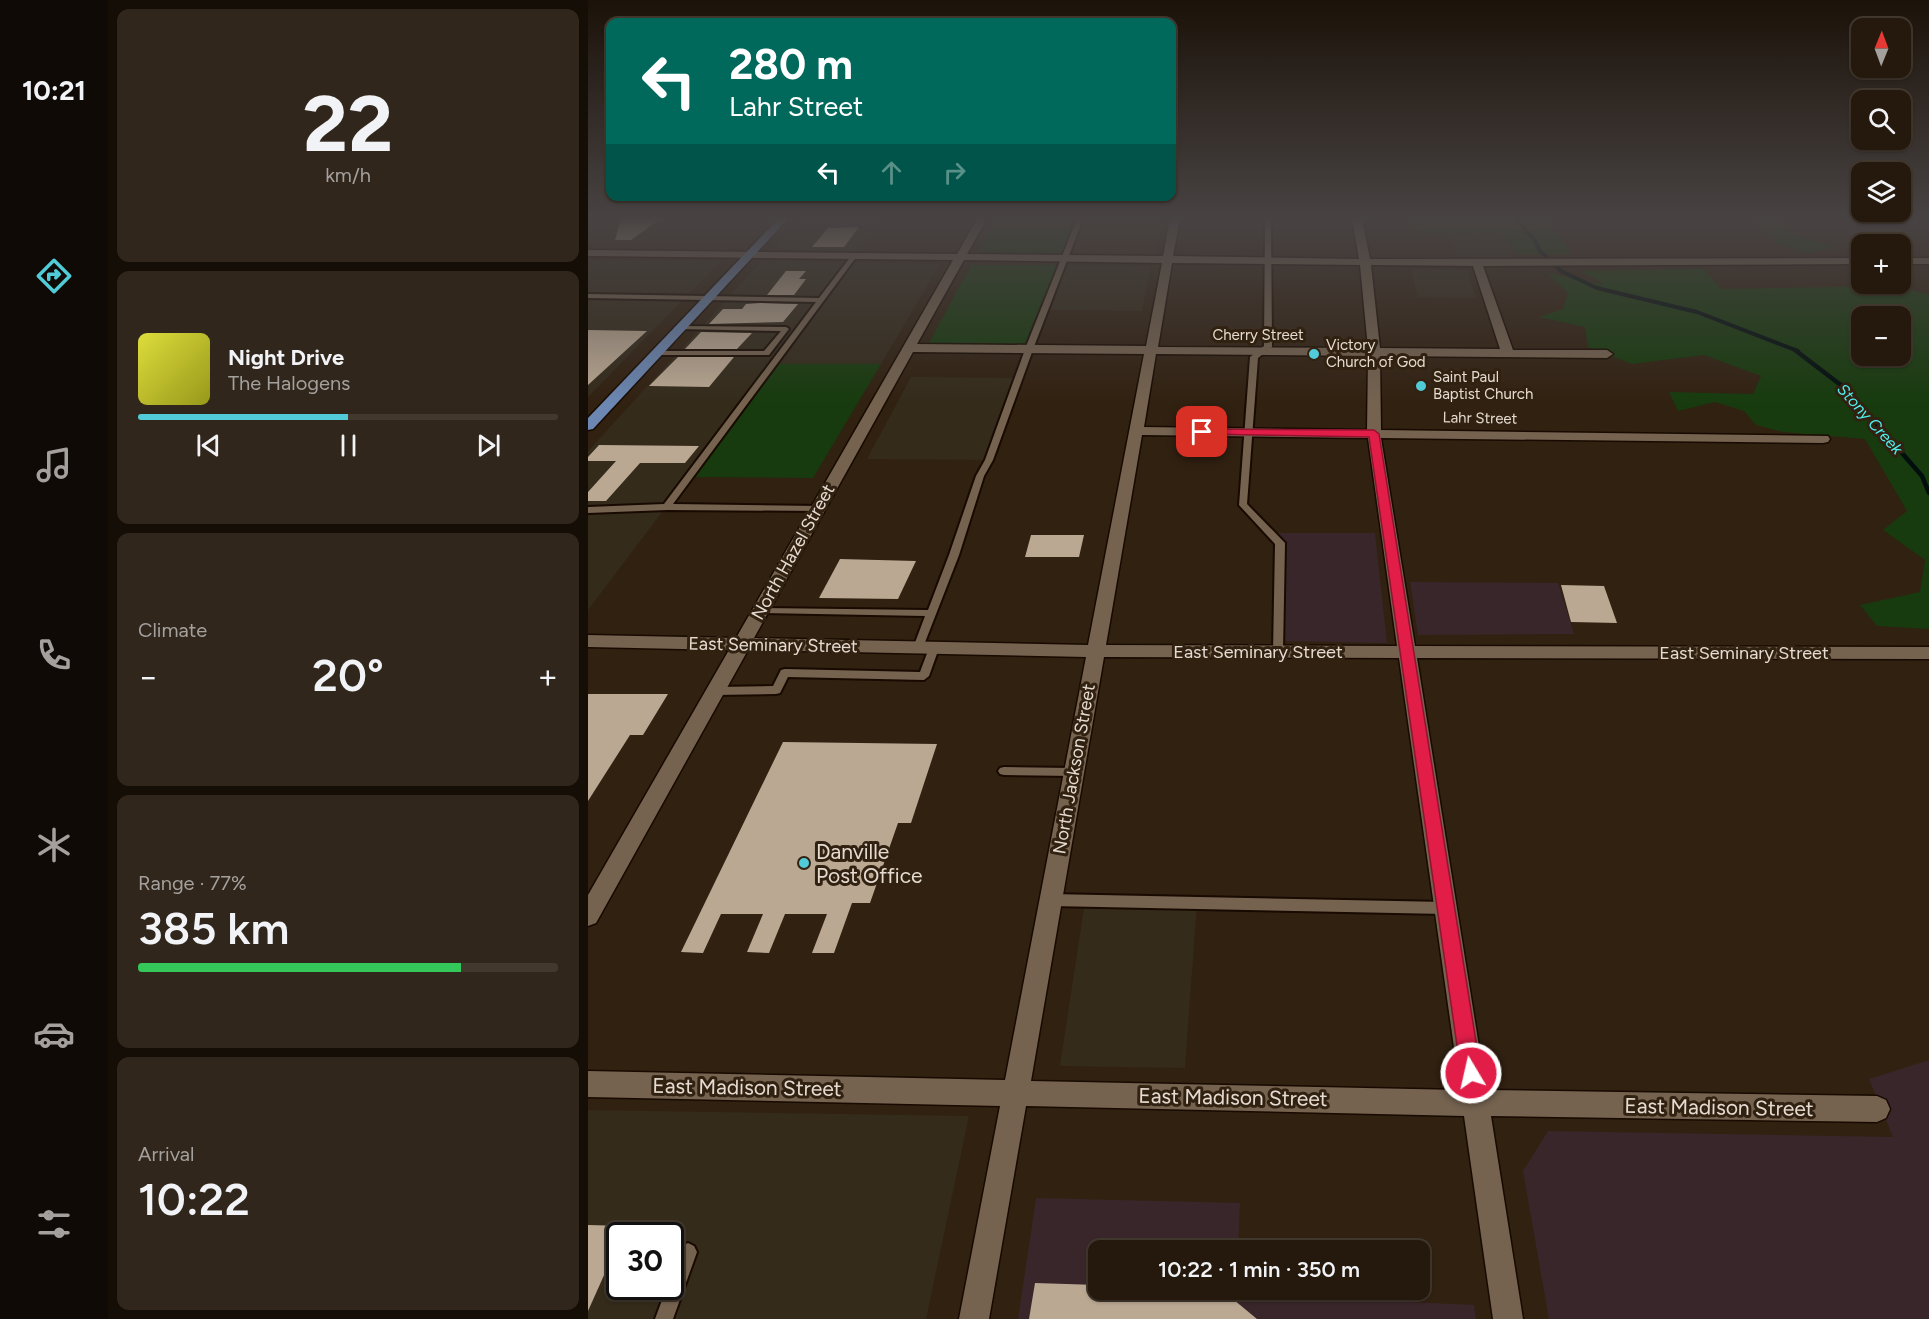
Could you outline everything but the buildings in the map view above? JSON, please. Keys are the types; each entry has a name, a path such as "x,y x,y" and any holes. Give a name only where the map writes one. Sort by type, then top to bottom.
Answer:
{"main road":[{"path":"588,426 725,281"}],"street":[{"name":"North Hazel Street","path":"588,916 947,281"},
{"name":"North Jackson Street","path":"974,1319 1164,281"},
{"path":"1367,281 1374,352 1374,434 1508,1319"},
{"path":"1483,281 1508,354"},
{"name":"Cherry Street","path":"909,348 1607,354"},
{"name":"Lahr Street","path":"1136,431 1823,439"},
{"name":"East Seminary Street","path":"588,641 1096,651 1929,653"},
{"name":"East Madison Street","path":"588,1084 1877,1109"}],"lane":[{"path":"667,507 836,281"},
{"path":"715,691 776,690 785,673 924,676 932,613 1055,281"},
{"path":"1268,281 1268,347 1254,357 1243,505 1280,543 1278,652"},
{"path":"589,297 821,300"},
{"path":"657,352 766,353 786,328 680,328"},
{"path":"588,510 667,507 818,509"},
{"path":"760,611 932,613"},
{"path":"1004,771 1074,772"},
{"path":"1050,900 1445,908"},
{"path":"664,1319 688,1252"}],"shaded area":[{"path":"588,281 702,281 588,397"},
{"path":"744,281 930,281 881,364 774,364 588,610 588,451"},
{"path":"1055,281 1148,281 1142,311 1045,310"},
{"path":"1414,281 1470,281 1476,298 1418,297"},
{"path":"911,377 1019,378 989,460 867,459"},
{"path":"1270,533 1375,533 1387,643 1278,641 1280,544"},
{"path":"1410,582 1558,583 1574,634 1418,635"},
{"path":"1085,901 1197,903 1185,1068 1060,1066"},
{"path":"1929,1060 1929,1319 1549,1319 1523,1171 1548,1131 1893,1137 1869,1079"},
{"path":"588,1110 969,1116 926,1319 588,1319"},
{"path":"1036,1198 1240,1203 1238,1240 1088,1240 1088,1300 1366,1300 1474,1305 1476,1319 1018,1319"}],"green space":[{"path":"963,281 1055,281 1031,344 929,343"},
{"path":"1555,281 1584,281 1605,284 1598,281 1714,281 1721,289 1851,287 1851,294 1911,294 1911,290 1929,294 1929,629 1877,626 1860,605 1920,592 1925,560 1883,530 1907,511 1865,439 1783,432 1756,425 1744,411 1715,402 1678,411 1669,392 1753,394 1761,376 1704,355 1632,364 1588,347 1585,327 1539,317 1563,309 1568,293"},
{"path":"774,364 881,364 813,478 690,477"}],"waterway":[{"name":"Stony Creek","path":"1581,281 1597,288 1697,312 1798,351"},
{"name":"Stony Creek","path":"1795,350 1846,389 1922,476 1929,493"}],"place":[{"name":"Victory Church of God","path":"1314,354"},
{"name":"Saint Paul Baptist Church","path":"1421,386"},
{"name":"Danville Post Office","path":"804,863"}],"route":[{"path":"1202,432 1374,434 1471,1073"}]}
